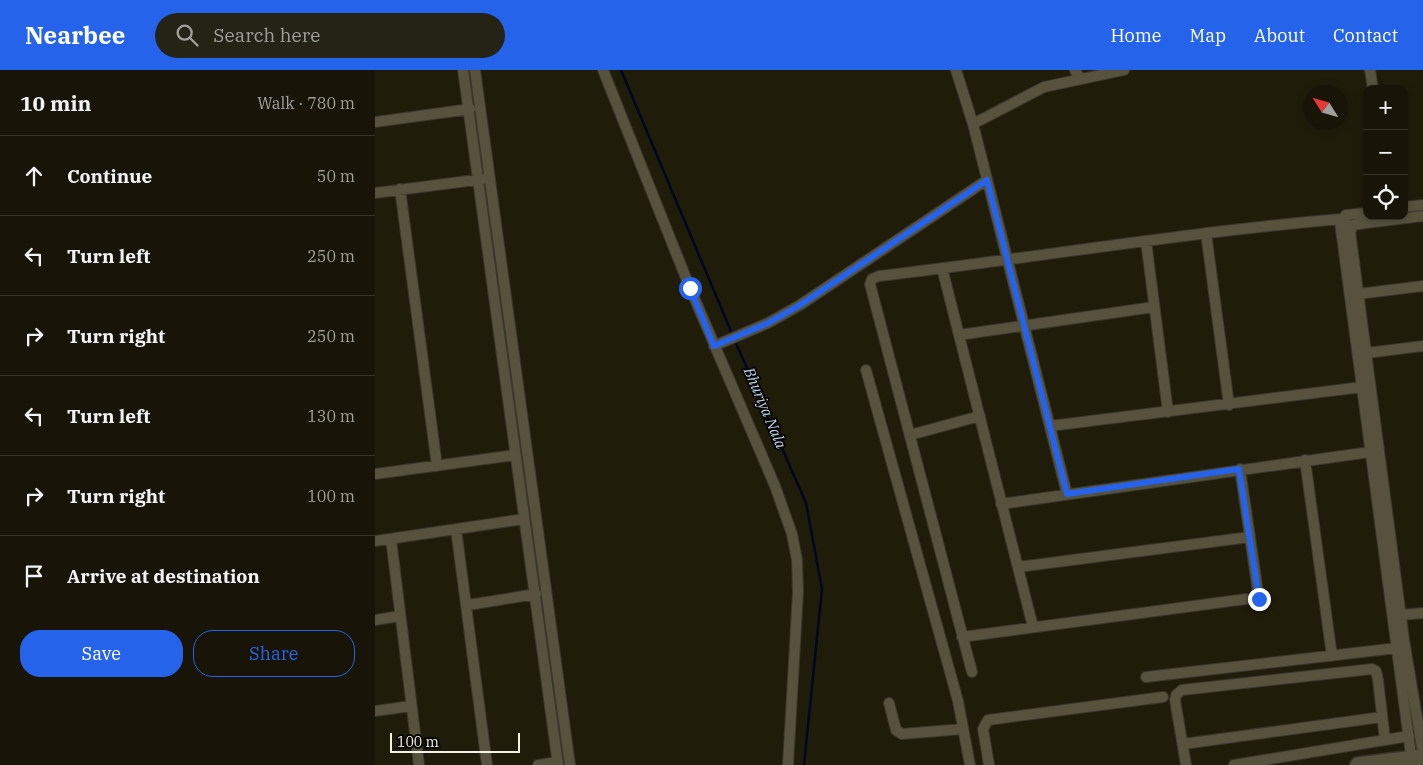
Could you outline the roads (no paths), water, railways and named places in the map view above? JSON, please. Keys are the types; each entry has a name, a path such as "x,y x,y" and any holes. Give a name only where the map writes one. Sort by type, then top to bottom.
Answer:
{"street":[{"path":"463,70 470,109 477,179 558,763 538,765"},
{"path":"475,70 570,765"},
{"path":"603,70 718,345 786,514 797,560 798,592 788,765"},
{"path":"956,70 973,124 1067,494"},
{"path":"973,124 1033,91 1077,75 1124,70"},
{"path":"1371,70 1373,85"},
{"path":"375,122 470,109"},
{"path":"375,193 489,178"},
{"path":"718,345 800,305 987,180"},
{"path":"400,189 437,466"},
{"path":"1408,207 1423,205"},
{"path":"971,672 870,284 872,279 879,276 1008,261 1206,233 1341,219 1346,215 1363,213"},
{"path":"1351,228 1359,224 1423,216"},
{"path":"1341,219 1351,228"},
{"path":"1341,219 1370,452 1409,736 1418,758"},
{"path":"1351,228 1350,236 1367,353 1418,758"},
{"path":"1206,233 1229,405"},
{"path":"1145,241 1168,412"},
{"path":"942,268 1033,627"},
{"path":"1358,294 1423,286"},
{"path":"959,335 1154,306"},
{"path":"1367,353 1423,346"},
{"path":"866,370 927,586 963,728 970,765"},
{"path":"1050,426 1362,387"},
{"path":"910,435 980,416"},
{"path":"1001,504 1370,452"},
{"path":"375,474 515,455"},
{"path":"1305,460 1332,656"},
{"path":"1239,469 1259,599"},
{"path":"375,541 524,519"},
{"path":"456,529 468,605 487,765"},
{"path":"1017,567 1249,537"},
{"path":"391,539 419,765"},
{"path":"468,605 535,594"},
{"path":"962,637 1246,598"},
{"path":"1401,616 1423,613"},
{"path":"375,620 400,616"},
{"path":"1146,677 1397,648"},
{"path":"1187,765 1175,700 1181,690 1373,669 1377,671 1385,740"},
{"path":"989,765 983,729 988,720 1163,697"},
{"path":"889,703 896,730 902,734 963,728"},
{"path":"375,711 411,706"},
{"path":"1183,744 1382,717"},
{"path":"1234,765 1409,736"},
{"path":"1358,765 1418,758"}],"waterway":[{"name":"Bhuriya Nala","path":"621,70 733,336"},
{"name":"Bhuriya Nala","path":"735,341 806,503 822,589 804,765"}]}
